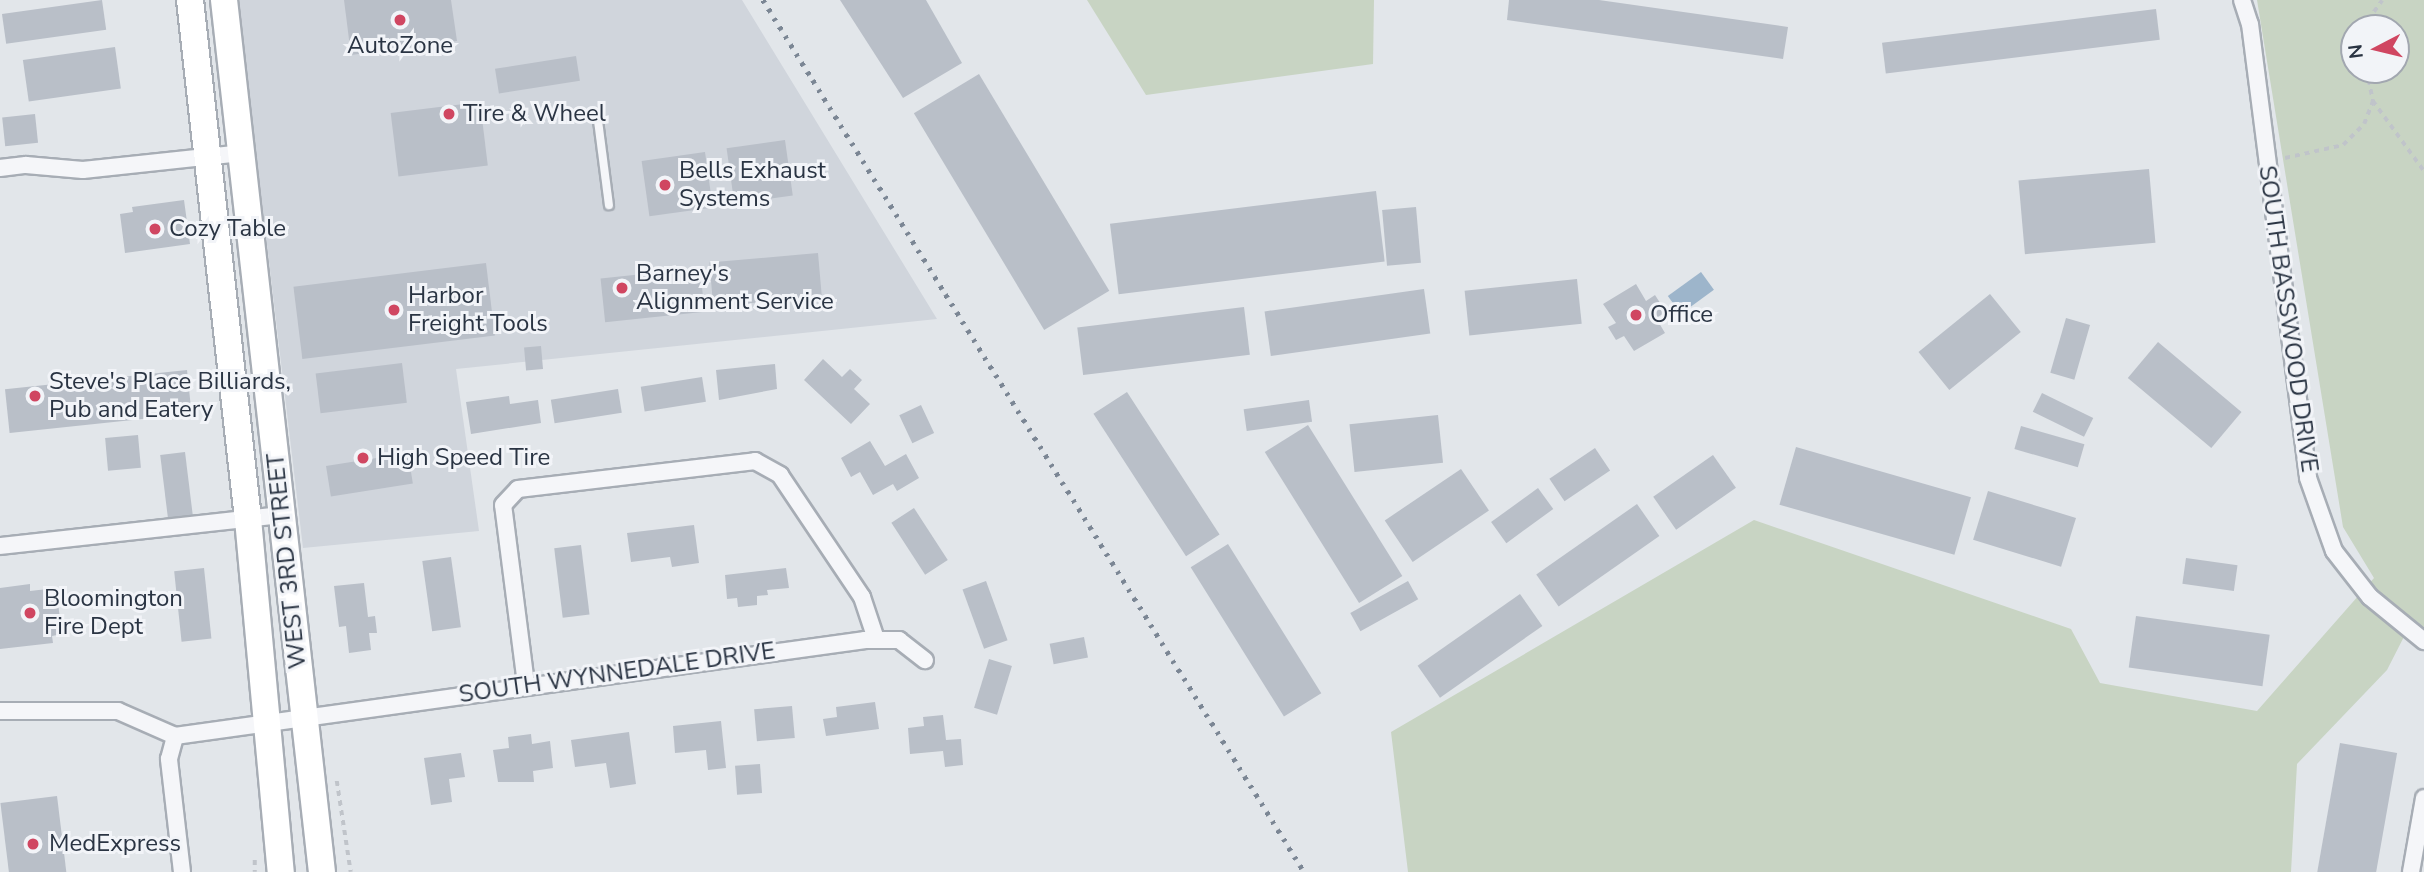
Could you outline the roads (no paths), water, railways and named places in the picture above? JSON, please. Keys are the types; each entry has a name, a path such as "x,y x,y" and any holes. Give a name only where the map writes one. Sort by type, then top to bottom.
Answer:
{"main road":[{"name":"WEST 3RD STREET","path":"190,0 248,519 265,724 281,872"},
{"name":"WEST 3RD STREET","path":"224,0 303,719 323,872"}],"street":[{"name":"SOUTH BASSWOOD DRIVE","path":"2242,0 2252,36 2308,478 2334,551 2370,597 2424,641"},
{"path":"0,168 26,165 83,170 241,153"},
{"path":"526,684 503,505 517,489 755,461 780,475 862,597 876,639"},
{"path":"0,546 282,515"},
{"name":"SOUTH WYNNEDALE DRIVE","path":"176,736 526,684 876,639 900,640 925,660"},
{"path":"0,711 118,711 176,736 169,759 182,872"},
{"path":"2411,872 2424,798"}],"lane":[{"path":"597,113 609,205"}],"water":[{"path":"1701,272 1714,290 1681,314 1668,296"}],"railway":[{"path":"763,0 1304,872"}],"place":[{"name":"AutoZone","path":"400,20"},
{"name":"Tire & Wheel","path":"449,114"},
{"name":"Bells Exhaust Systems","path":"665,185"},
{"name":"Cozy Table","path":"155,229"},
{"name":"Barney's Alignment Service","path":"622,288"},
{"name":"Harbor Freight Tools","path":"394,310"},
{"name":"Office","path":"1636,315"},
{"name":"Steve's Place Billiards, Pub and Eatery","path":"35,396"},
{"name":"High Speed Tire","path":"363,458"},
{"name":"Bloomington Fire Dept","path":"30,613"},
{"name":"MedExpress","path":"33,844"}]}
